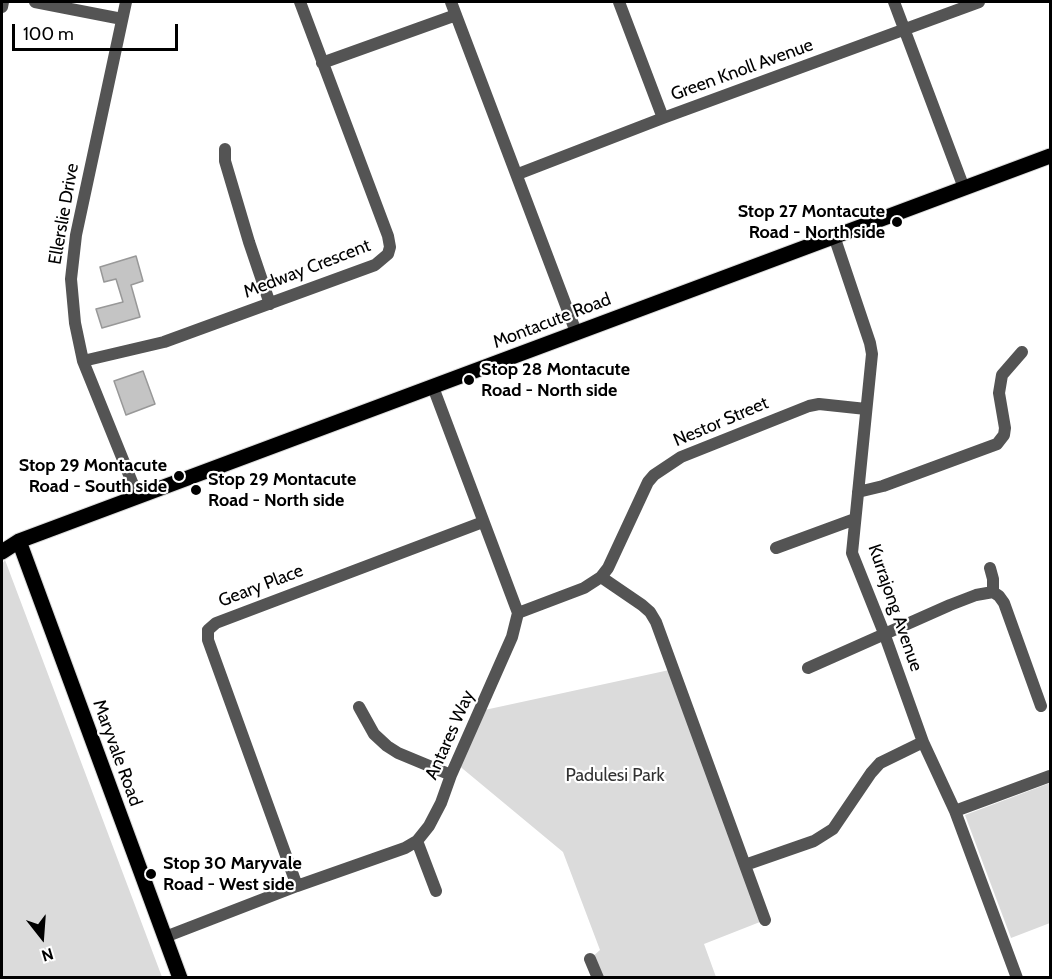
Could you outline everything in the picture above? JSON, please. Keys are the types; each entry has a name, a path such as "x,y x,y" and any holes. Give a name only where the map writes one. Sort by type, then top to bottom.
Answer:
{"main road":[{"name":"Montacute Road","path":"2,552 19,541 1050,156"},
{"name":"Maryvale Road","path":"19,541 180,978"}],"street":[{"path":"2,8 3,2"},
{"path":"35,2 122,19"},
{"name":"Ellerslie Drive","path":"126,2 72,259 71,297 83,361 138,497"},
{"name":"Medway Crescent","path":"83,361 164,342 375,265 388,254 390,247 388,236 300,2"},
{"path":"452,2 576,332"},
{"path":"619,2 663,118"},
{"path":"894,2 964,189"},
{"name":"Green Knoll Avenue","path":"518,174 979,2"},
{"path":"322,63 456,15"},
{"path":"225,148 225,161 270,304"},
{"name":"Kurrajong Avenue","path":"834,236 870,342 872,364 852,553 884,633 923,742 955,811 1017,978"},
{"path":"858,492 883,486 998,444 1004,435 1005,428 999,393 1002,375 1022,352"},
{"path":"433,387 518,613 584,588 601,577 650,612 656,622 765,920"},
{"name":"Nestor Street","path":"601,577 608,567 643,490 654,475 673,462 689,453 809,406 819,404 866,409"},
{"path":"776,548 855,519"},
{"name":"Geary Place","path":"297,886 208,640 208,630 216,622 483,522"},
{"path":"990,568 993,592"},
{"path":"808,668 884,633 976,595 993,592 1004,603 1041,706"},
{"name":"Antares Way","path":"417,841 433,818 494,683 512,637 518,613"},
{"path":"359,707 374,734 387,746 398,753 451,775"},
{"path":"745,865 814,841 833,829 880,763 923,742"},
{"path":"955,811 1050,776"},
{"path":"165,937 297,886 405,848 417,841 436,891"},
{"path":"590,958 598,978"}],"green space":[{"path":"5,560 162,977 2,977 2,564"},
{"name":"Padulesi Park","path":"674,669 765,920 704,944 716,977 598,977 590,959 600,950 563,852 457,764 480,711"},
{"path":"1050,783 1050,923 1011,938 965,815"}],"building":[{"path":"136,256 143,281 131,285 140,317 102,328 96,309 123,302 116,279 104,282 100,267"},
{"path":"143,371 155,404 126,415 114,381"}],"place":[{"name":"Stop 27 Montacute Road - North side","path":"897,222"},
{"name":"Stop 28 Montacute Road - North side","path":"469,380"},
{"name":"Stop 29 Montacute Road - South side","path":"179,476"},
{"name":"Stop 29 Montacute Road - North side","path":"196,490"},
{"name":"Stop 30 Maryvale Road - West side","path":"151,874"}]}
